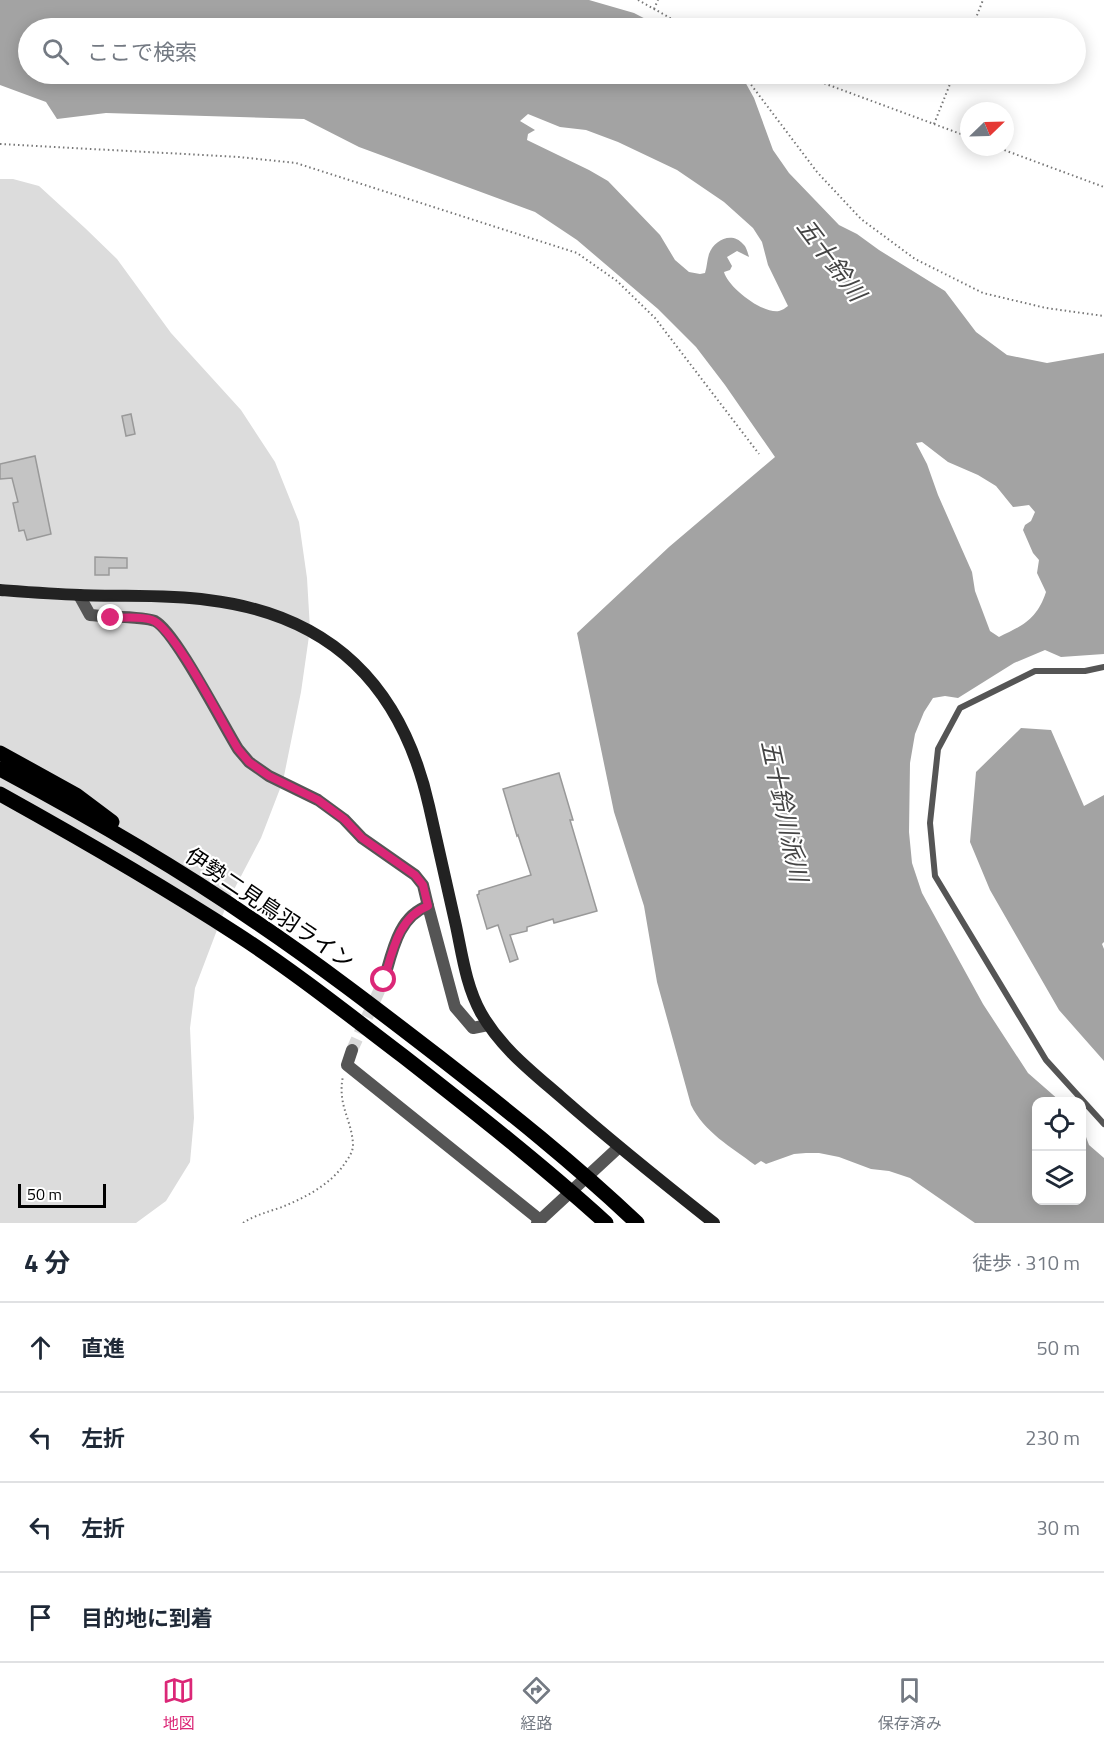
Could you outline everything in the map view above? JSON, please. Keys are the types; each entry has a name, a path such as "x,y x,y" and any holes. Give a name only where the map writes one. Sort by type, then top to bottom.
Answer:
{"main road":[{"path":"0,753 76,795 178,871"},
{"name":"伊勢二見鳥羽ライン","path":"0,769 178,871 253,920 362,998 466,1078 576,1168 637,1223"},
{"name":"伊勢二見鳥羽ライン","path":"0,794 119,862 240,937 357,1020 556,1179 602,1220"}],"street":[{"path":"0,590 207,600 247,607 285,618 313,632 347,655 377,688 393,710 411,747 425,790 466,975 488,1025 501,1044 520,1062 618,1148 714,1223"},
{"path":"79,595 90,615 111,618 143,618 153,620 163,626 189,665 238,749 249,762 269,776 318,800 344,819 362,838 415,875 423,885 455,1007 472,1028 488,1025"},
{"path":"384,980 403,927 408,919 428,906"},
{"path":"352,1050 347,1065 539,1221 618,1148"}],"lane":[{"path":"1104,668 1085,671 1035,671 960,708 938,749 930,823 935,876 1046,1060 1104,1124"}],"path":[{"path":"638,0 670,18"},
{"path":"654,9 658,0"},
{"path":"976,18 983,0"},
{"path":"751,84 817,172 861,219 915,259 982,293 1046,308 1104,316"},
{"path":"827,84 960,134"},
{"path":"934,124 950,84"},
{"path":"0,144 238,157 296,164 577,253 617,281 656,318 759,454"},
{"path":"1014,154 1104,187"},
{"path":"243,1223 254,1215 279,1208 314,1191 331,1179 348,1158 353,1144 342,1105 341,1089 347,1065"}],"shaded area":[{"path":"0,179 13,179 39,186 85,228 117,259 171,333 241,410 275,462 299,522 307,578 310,629 301,692 283,781 261,838 228,901 195,988 190,1028 194,1118 190,1162 166,1201 136,1223 0,1223"}],"water":[{"path":"0,0 589,0 644,18 18,18 18,84 746,84 754,98 773,150 789,173 839,225 857,234 945,291 976,332 1007,355 1047,363 1104,353 1104,654 1061,657 1045,650 1014,663 958,698 945,696 933,698 915,734 910,763 909,832 912,863 922,893 983,1004 1028,1073 1055,1097 1032,1097 1032,1205 1086,1205 1086,1137 1089,1145 1104,1158 1104,1223 975,1223 910,1178 819,1153 794,1154 766,1164 761,1161 755,1165 711,1131 696,1115 691,1105 657,982 644,906 614,812 577,633 669,547 775,457 696,347 658,309 577,240 535,212 359,147 304,119 106,113 57,119 46,102 0,85","holes":["528,114 560,127 586,130 618,142 677,170 724,202 753,228 762,242 768,265 788,306 783,310 772,311 755,304 732,285 724,272 730,270 732,266 727,257 737,251 749,257 744,245 734,238 719,241 711,249 705,273 689,272 675,260 660,235 608,181 527,140 528,134 535,130 520,121","922,442 948,462 996,486 1013,507 1029,505 1035,512 1023,530 1033,553 1039,560 1037,573 1046,592 1034,615 1016,629 999,637 990,631 975,591 972,572 916,443"]},
{"path":"1021,728 1051,730 1084,806 1104,795 1104,942 1102,944 1104,949 1104,1061 1059,1010 990,890 970,842 976,772"}],"building":[{"path":"131,414 135,434 126,436 122,416"},
{"path":"35,456 51,534 27,540 24,530 19,531 13,503 18,502 12,478 0,479 0,464"},
{"path":"95,557 127,558 127,568 109,568 109,575 95,575"},
{"path":"559,773 573,820 570,820 597,911 554,923 553,919 527,927 527,931 510,935 518,959 510,962 498,925 487,929 477,895 479,891 531,875 503,789"}],"tunnel":[{"path":"352,1050 384,980"}],"route":[{"path":"111,618 143,618 153,620 163,626 238,749 249,762 269,776 318,800 344,819 362,838 415,875 423,885 428,906 408,919 403,927 384,980"}],"water label":[{"name":"五十鈴川","path":"831,260"},
{"name":"五十鈴川派川","path":"784,811"}]}
